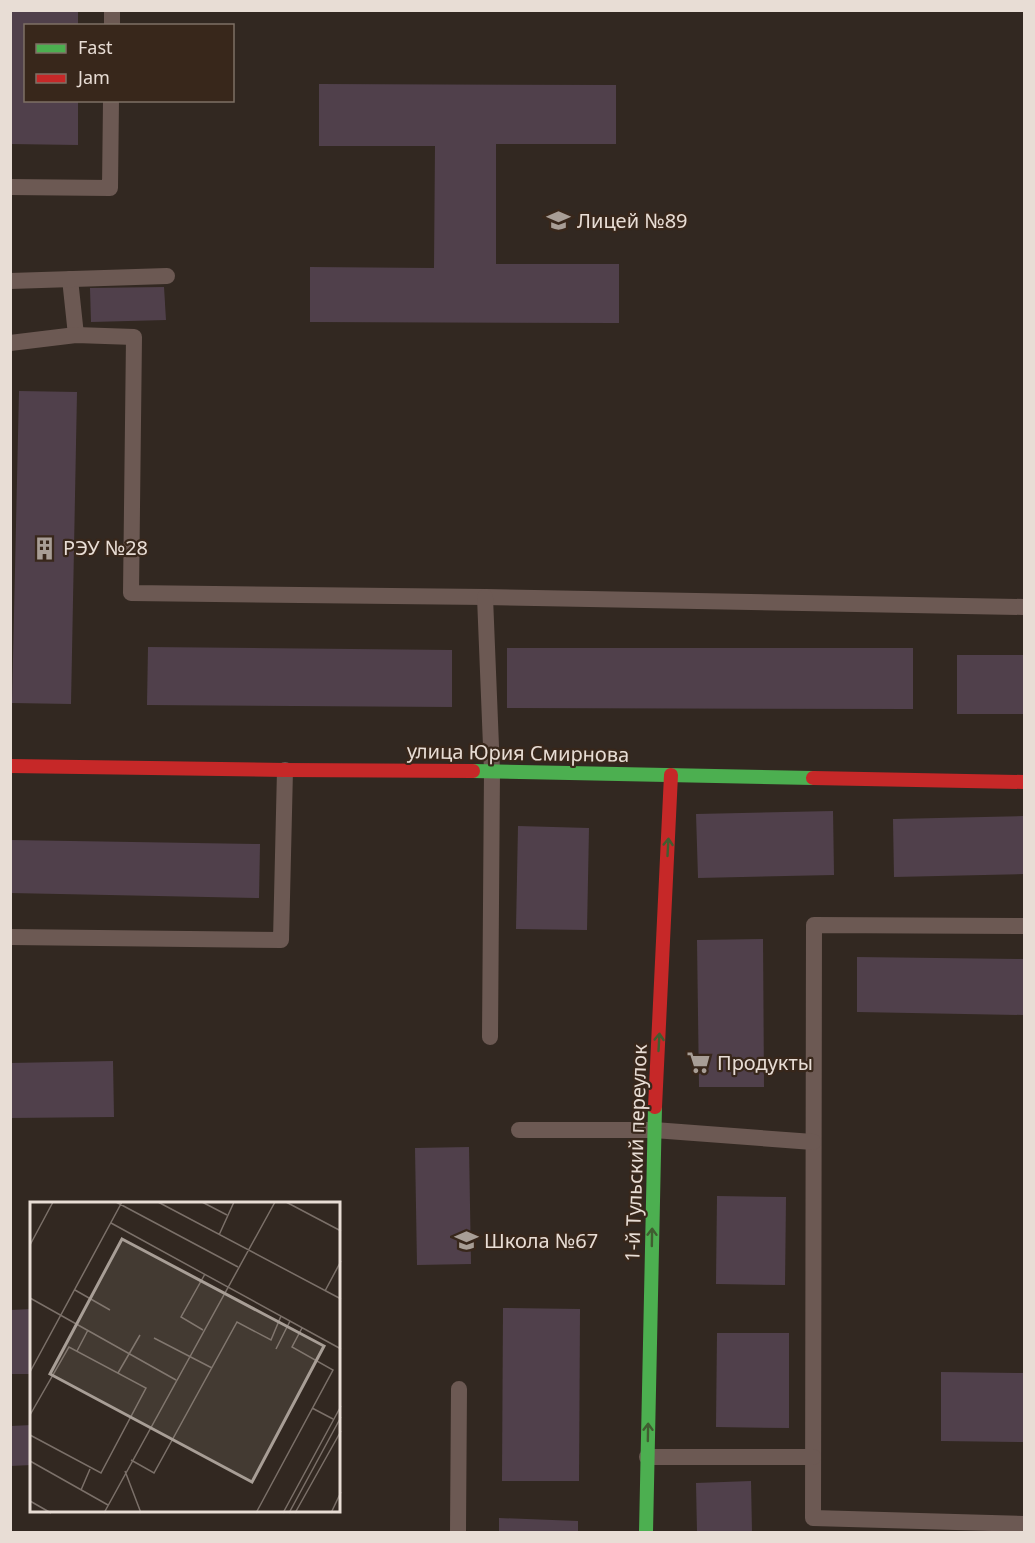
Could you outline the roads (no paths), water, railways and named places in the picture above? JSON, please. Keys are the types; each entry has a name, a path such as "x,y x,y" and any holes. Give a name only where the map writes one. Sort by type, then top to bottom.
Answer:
{"street":[{"name":"улица Юрия Смирнова","path":"10,766 492,771 1024,782"},
{"name":"1-й Тульский переулок","path":"646,1533 654,1130 671,775"}],"lane":[{"path":"10,187 110,188 111,102"},
{"path":"10,281 167,276"},
{"path":"70,279 76,335"},
{"path":"10,343 76,335 134,337 131,593 484,597 1024,608"},
{"path":"484,597 492,771 490,1037"},
{"path":"10,937 281,940 285,770"},
{"path":"1024,926 814,925 813,1142 813,1518 1024,1524"},
{"path":"519,1130 654,1130 813,1142"},
{"path":"458,1533 459,1389"},
{"path":"647,1456 813,1457"}],"place":[{"name":"Лицей №89","path":"559,221"},
{"name":"РЭУ №28","path":"45,548"},
{"name":"Продукты","path":"699,1063"},
{"name":"Школа №67","path":"466,1241"}]}
